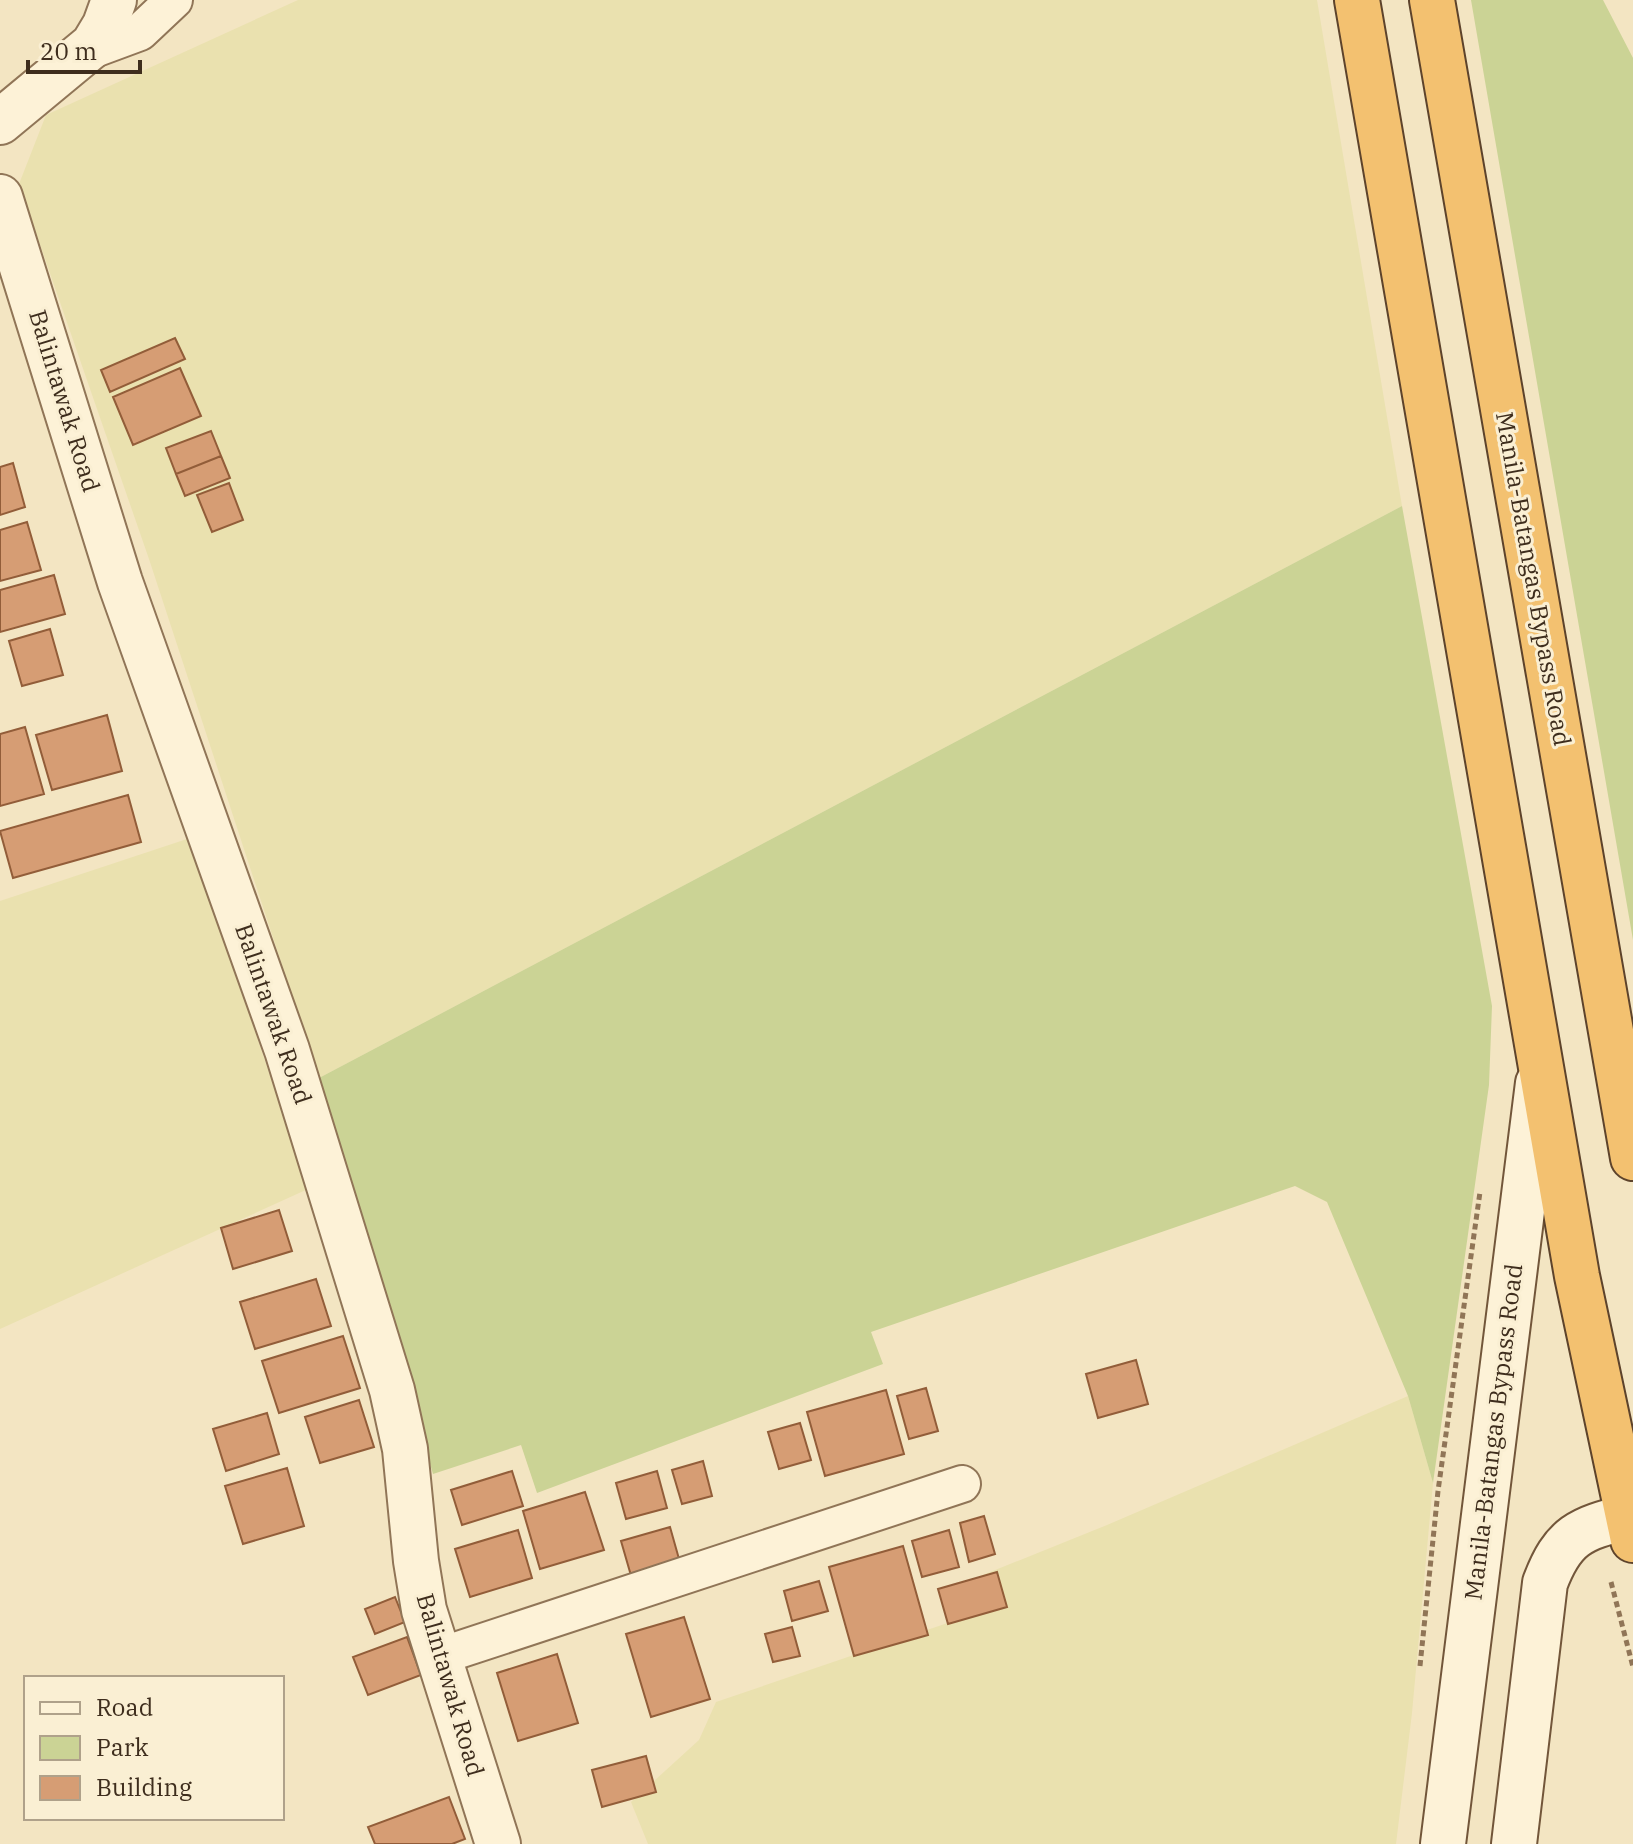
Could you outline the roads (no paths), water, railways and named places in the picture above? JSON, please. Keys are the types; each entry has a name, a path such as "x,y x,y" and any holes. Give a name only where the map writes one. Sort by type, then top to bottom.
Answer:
{"highway":[{"name":"Manila-Batangas Bypass Road","path":"1357,0 1577,1276 1630,1528"},
{"name":"Manila-Batangas Bypass Road","path":"1432,0 1633,1158"}],"street":[{"path":"0,122 86,52 102,33 114,0"},
{"path":"86,52 140,32 174,0"},
{"name":"Balintawak Road","path":"0,197 120,582 287,1050 392,1390 405,1449 424,1610 498,1844"},
{"name":"Manila-Batangas Bypass Road","path":"1443,1844 1533,1136 1538,1086 1533,1021"},
{"path":"437,1657 962,1484"},
{"name":"Manila-Batangas Bypass Road","path":"1514,1844 1545,1583 1556,1557 1571,1538 1593,1526 1630,1528"}]}
